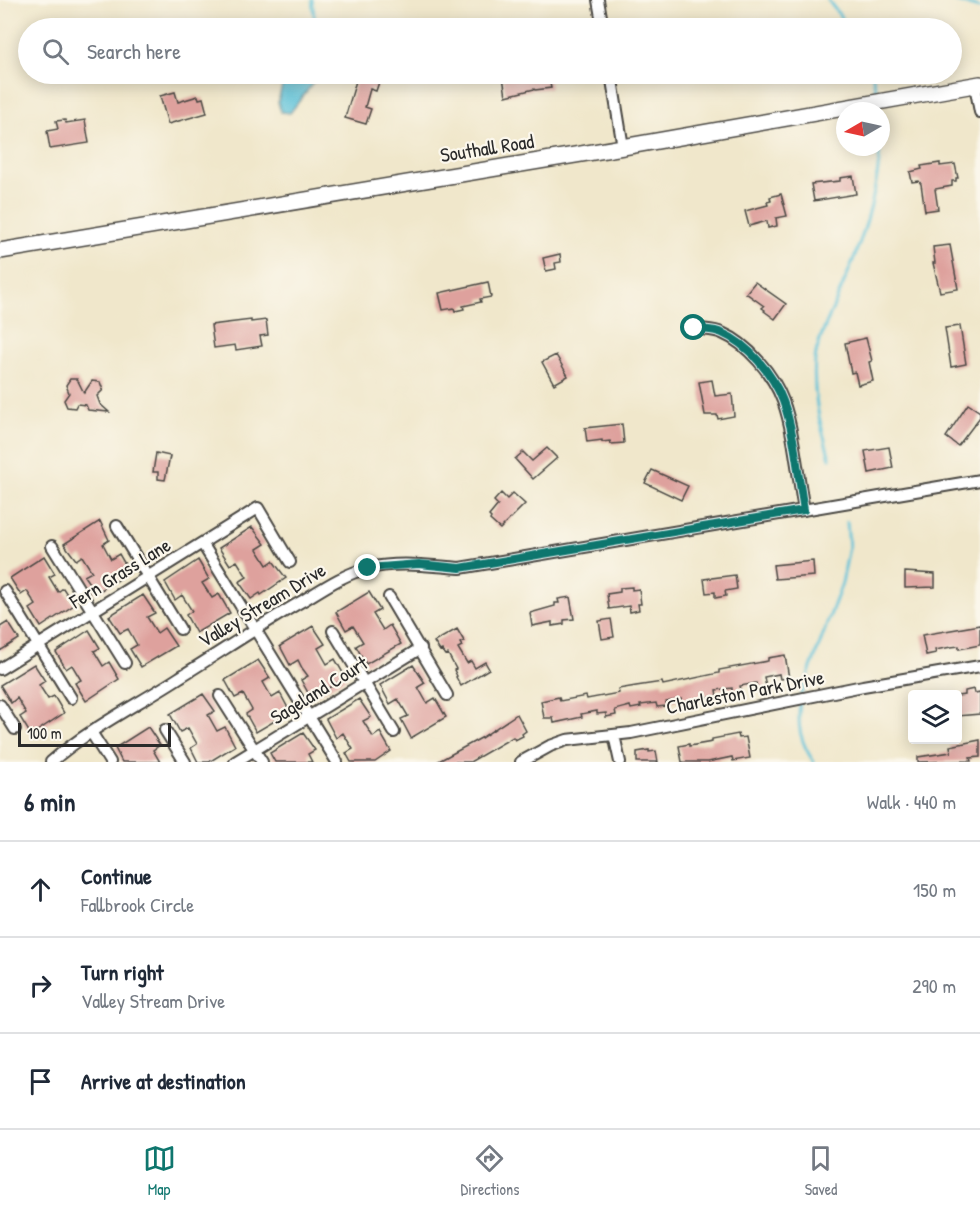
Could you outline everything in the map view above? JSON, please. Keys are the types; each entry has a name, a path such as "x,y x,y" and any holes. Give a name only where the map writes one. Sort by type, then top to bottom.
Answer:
{"street":[{"path":"598,0 601,18"},
{"path":"613,84 623,147"},
{"path":"978,85 980,112"},
{"name":"Southall Road","path":"0,250 623,147 978,85"},
{"path":"694,328 720,332 740,344 768,373 783,400 804,510"},
{"name":"Valley Stream Drive","path":"51,762 91,732 255,630 345,576 368,568 419,564 460,568 980,480"},
{"name":"Fern Grass Lane","path":"0,669 258,508 290,562"},
{"path":"117,526 180,629"},
{"path":"202,543 337,762"},
{"path":"52,546 125,663"},
{"path":"5,591 71,698"},
{"path":"389,597 447,695"},
{"path":"333,631 394,732"},
{"name":"Sageland Court","path":"235,762 421,648"},
{"name":"Charleston Park Drive","path":"521,762 550,746 567,740 614,735 863,686 980,666"},
{"path":"220,696 262,762"},
{"path":"0,705 15,729"},
{"path":"165,730 185,762"},
{"path":"91,732 110,762"},
{"path":"614,735 620,762"}],"water":[{"path":"282,84 312,84 290,113 281,112 278,102"}],"building":[{"path":"355,84 378,84 376,91 370,89 365,107 371,109 366,124 345,118"},
{"path":"504,84 550,84 551,88 534,89 506,96"},
{"path":"175,92 178,102 198,96 199,99 203,98 207,113 168,124 160,96"},
{"path":"65,120 66,123 85,120 89,143 50,149 47,131 58,129 56,121"},
{"path":"940,163 940,166 955,164 958,178 952,181 952,186 935,189 938,209 925,211 921,184 919,181 912,182 910,172 922,169 921,166"},
{"path":"853,176 856,194 814,201 811,184 840,181 840,178"},
{"path":"781,194 787,216 776,218 777,226 768,228 767,221 749,226 745,211 768,205 767,202 771,201 770,197"},
{"path":"950,245 958,289 940,292 933,263 935,263 933,247"},
{"path":"560,254 561,262 555,263 556,269 546,271 543,258"},
{"path":"488,282 491,297 463,306 464,309 443,310 439,293"},
{"path":"755,282 786,304 775,319 764,311 762,308 764,306 746,293"},
{"path":"251,320 251,322 266,320 268,335 260,336 262,346 236,350 235,345 214,348 211,325"},
{"path":"960,326 966,364 951,367 945,328"},
{"path":"866,338 872,361 869,362 873,381 858,385 855,372 851,373 845,343"},
{"path":"556,355 568,376 554,384 542,362"},
{"path":"70,379 77,379 84,393 92,381 100,382 103,390 97,396 100,404 109,412 88,410 86,405 77,404 75,408 67,407 64,400 69,393 66,385"},
{"path":"712,380 715,396 732,394 734,416 718,419 717,415 705,415 699,382"},
{"path":"968,404 980,412 980,417 958,446 946,437"},
{"path":"622,424 624,443 611,444 610,441 602,442 602,440 587,442 585,428"},
{"path":"889,447 893,468 869,473 865,451"},
{"path":"547,448 557,458 533,479 515,459 523,452 532,461"},
{"path":"156,453 170,456 165,480 158,479 158,472 153,472"},
{"path":"652,470 688,486 681,500 645,483"},
{"path":"501,493 507,499 513,493 525,504 500,529 490,520 489,516 498,505 494,501"},
{"path":"100,521 109,540 103,544 111,559 119,554 130,573 96,593 84,576 92,572 82,556 76,560 64,544"},
{"path":"252,527 265,544 257,549 267,565 273,561 286,578 251,599 239,582 247,577 237,561 230,565 219,548"},
{"path":"44,556 55,574 49,577 58,592 63,588 74,605 41,627 30,609 36,605 27,591 21,595 10,578"},
{"path":"198,560 209,579 202,583 212,598 219,594 230,613 196,633 186,615 192,611 182,595 175,600 165,582"},
{"path":"813,561 814,576 775,579 773,565"},
{"path":"905,572 935,574 935,587 905,588"},
{"path":"735,575 737,589 725,591 726,596 715,598 715,592 706,593 704,579"},
{"path":"632,587 632,590 639,589 641,604 638,604 639,610 630,612 629,606 609,609 607,594 620,592 620,588"},
{"path":"369,592 380,610 373,614 383,630 390,625 401,644 366,664 356,646 363,642 353,626 346,630 336,612"},
{"path":"143,595 155,613 147,617 157,633 164,628 176,646 141,667 130,649 137,645 128,629 120,633 109,616"},
{"path":"570,597 574,619 564,620 564,624 552,626 552,622 532,626 530,613 555,606 555,603 559,603 558,599"},
{"path":"611,619 614,637 602,639 599,621"},
{"path":"8,622 19,639 0,651 0,627"},
{"path":"980,625 980,645 959,649 959,646 951,647 935,650 936,653 926,655 922,635"},
{"path":"313,626 325,644 318,648 327,664 335,659 346,678 311,698 301,680 308,676 298,660 290,665 280,646"},
{"path":"457,629 464,641 458,648 467,663 471,661 475,668 485,662 489,669 461,686 448,654 440,651 434,642"},
{"path":"89,630 100,648 94,651 103,666 109,662 119,679 86,701 75,683 81,680 72,665 66,669 56,652"},
{"path":"785,655 789,678 780,679 779,674 764,677 766,687 757,688 756,683 740,686 741,691 732,693 732,688 716,690 717,696 682,703 681,699 666,702 666,706 657,707 656,703 631,709 630,706 615,710 616,715 606,717 606,713 597,714 597,711 554,723 553,718 544,718 541,701 559,697 560,701 586,696 587,699 619,693 618,689 662,682 663,685"},
{"path":"258,660 270,678 263,682 272,698 280,693 290,712 256,732 246,714 252,710 243,694 235,698 225,680"},
{"path":"34,664 45,681 39,685 48,699 54,696 64,713 31,735 20,717 26,713 17,698 11,703 0,685"},
{"path":"413,665 425,683 418,687 427,703 435,698 446,717 411,738 401,719 408,716 398,699 390,704 380,685"},
{"path":"974,689 975,693 980,692 980,714 962,716 962,695 965,695 965,691"},
{"path":"203,694 215,711 208,715 217,731 225,727 235,746 209,762 198,762 191,748 197,744 188,728 180,732 170,714"},
{"path":"359,699 371,717 363,721 373,737 380,732 391,751 375,762 351,762 346,753 353,749 343,733 336,738 326,719"},
{"path":"517,714 526,731 522,734 523,736 515,740 513,737 470,762 437,762 481,738"},
{"path":"148,727 160,745 153,750 160,762 122,762 115,748"},
{"path":"303,733 315,750 308,754 312,762 275,762 270,753"},
{"path":"738,734 739,738 746,737 750,758 733,761 732,757 708,762 682,762 679,746 712,742 712,739"},
{"path":"980,740 980,757 970,758 971,761 918,762 918,757 951,752 950,746"},
{"path":"649,750 649,752 656,751 658,762 637,762 637,752"}],"waterway":[{"path":"312,0 314,18"},
{"path":"828,0 842,18"},
{"path":"949,0 980,8"},
{"path":"874,84 878,98"},
{"path":"830,458 816,398 814,373 816,352 856,254 872,201 880,156"},
{"path":"801,695 842,583 849,547 847,522"},
{"path":"800,702 801,734 805,748 814,762"}],"route":[{"path":"368,568 419,564 460,568 804,510 783,400 768,373 740,344 720,332 694,328"}]}
